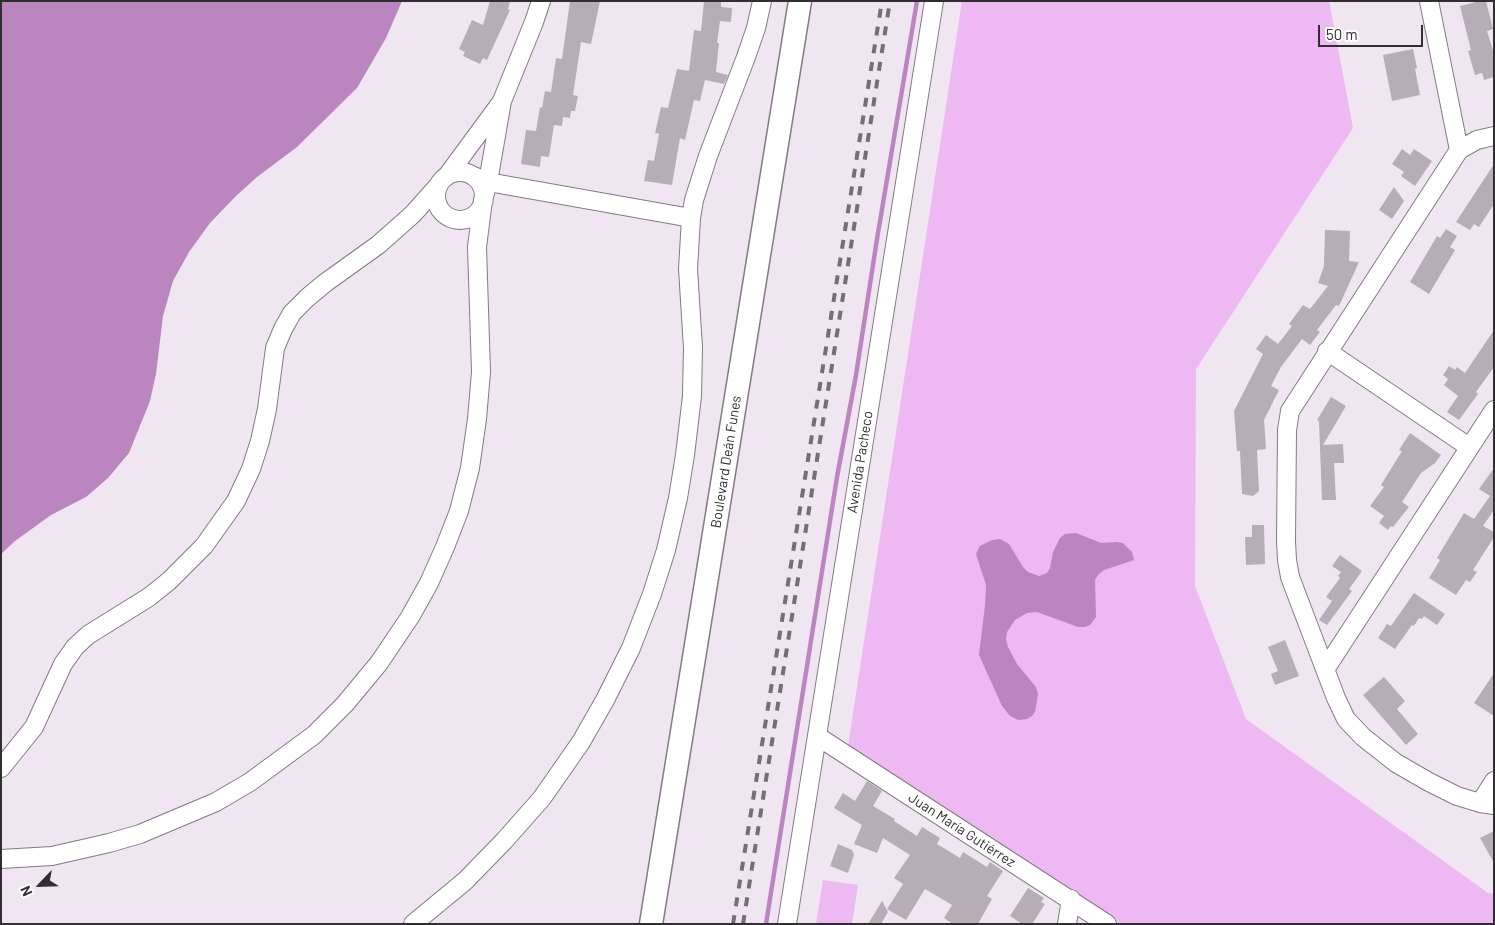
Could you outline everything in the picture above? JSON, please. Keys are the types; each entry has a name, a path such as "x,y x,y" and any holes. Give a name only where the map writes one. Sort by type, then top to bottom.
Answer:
{"main road":[{"name":"Boulevard Deán Funes","path":"651,924 800,1"},
{"name":"Boulevard Deán Funes","path":"667,924 813,1"}],"street":[{"path":"413,214 428,212 451,217 470,218 480,208 488,182 502,101 534,22 540,1"},
{"path":"412,924 465,881 542,798 581,742 605,700 631,648 652,594 666,550 678,498 692,396 693,348 688,269 691,218 698,184 746,57 756,28 762,1"},
{"name":"Avenida Pacheco","path":"787,924 934,1"},
{"path":"1430,1 1459,150"},
{"path":"1,768 34,727 63,664 75,647 96,629 149,598 169,581 204,546 236,500 260,441 267,409 275,348 283,328 292,313 325,282 366,255 413,214 442,182 502,101"},
{"path":"1494,136 1478,140 1459,150 1327,351 1290,411 1287,430 1286,540 1286,560 1290,577 1336,698 1346,719 1363,737 1396,763 1457,796 1487,804 1494,781"},
{"path":"477,247 465,226 440,210 437,203 436,195 442,182 459,172 488,182 691,218"},
{"path":"5,857 52,856 132,836 177,820 216,802 250,782 314,735 345,704 379,663 410,617 429,583 458,511 470,468 481,372 477,247 483,200 481,186 471,175"},
{"path":"1327,351 1470,446"},
{"path":"1326,668 1494,410"},
{"name":"Juan María Gutiérrez","path":"817,736 1107,924"},
{"path":"1067,924 1071,899"}],"shaded area":[{"path":"1,1 402,1 386,38 357,88 297,147 257,177 236,196 210,223 189,252 173,281 163,316 156,374 150,401 129,453 108,478 86,497 51,515 15,541 1,554"},
{"path":"962,1 1329,1 1353,128 1196,369 1195,586 1246,719 1488,893 1494,894 1494,924 1121,924 848,746"},
{"path":"1076,533 1101,543 1123,543 1132,552 1134,560 1104,570 1098,575 1095,580 1096,617 1090,625 1078,627 1037,612 1027,613 1015,620 1007,632 1008,647 1017,664 1036,687 1038,694 1035,712 1032,716 1027,719 1018,720 1010,716 1002,706 979,655 986,585 976,554 980,546 992,540 1000,539 1009,544 1028,572 1039,576 1047,573 1050,568 1053,552 1060,538 1065,534"},
{"path":"823,880 858,885 852,924 816,924"}],"building":[{"path":"490,1 510,1 508,9 510,10 487,60 483,58 480,64 463,56 465,52 459,49 472,20 483,25"},
{"path":"570,1 600,1 591,44 581,42 573,95 578,96 575,111 571,111 570,118 563,117 562,126 554,125 549,157 541,156 540,167 521,164 526,130 536,131 545,91 551,92 556,58 562,59"},
{"path":"704,1 721,1 721,7 732,8 731,22 720,21 717,43 719,43 716,72 728,75 724,84 705,80 700,101 694,100 685,140 680,138 672,185 644,181 648,160 654,161 659,134 655,133 661,107 668,108 677,69 689,71 694,30 701,31"},
{"path":"1486,1 1493,29 1487,31 1494,54 1494,77 1484,80 1482,73 1475,75 1468,51 1471,50 1460,6"},
{"path":"1413,49 1420,95 1392,101 1383,55"},
{"path":"1402,149 1410,155 1414,149 1432,161 1415,186 1401,176 1404,172 1392,164"},
{"path":"1494,164 1494,204 1479,227 1474,224 1470,230 1456,222"},
{"path":"1394,187 1404,201 1392,219 1379,210"},
{"path":"1446,229 1457,236 1450,247 1455,250 1429,294 1410,282 1437,236 1440,238"},
{"path":"1325,230 1350,231 1349,261 1359,262 1339,306 1336,305 1317,330 1320,332 1310,345 1302,339 1281,367 1271,386 1279,390 1264,420 1266,449 1257,450 1259,491 1253,496 1242,494 1240,451 1237,451 1234,411 1263,354 1256,349 1266,335 1278,344 1292,326 1289,324 1303,305 1310,309 1328,286 1318,283 1324,266"},
{"path":"1494,330 1494,367 1476,392 1478,394 1459,420 1447,412 1458,396 1444,385 1448,379 1443,375 1449,366 1455,370 1457,367 1465,373"},
{"path":"1331,397 1346,406 1323,445 1343,444 1344,463 1334,463 1336,500 1322,500 1319,421 1317,420"},
{"path":"1410,433 1441,455 1435,463 1421,473 1402,502 1409,507 1393,527 1391,526 1388,530 1379,523 1384,516 1370,506 1384,487 1381,485 1402,451 1399,450"},
{"path":"1494,468 1494,510 1483,526 1494,532 1494,537 1473,570 1477,572 1470,582 1466,580 1456,595 1429,578 1440,560 1437,558 1464,513 1474,519 1490,496 1479,489"},
{"path":"1252,525 1264,525 1265,564 1246,565 1245,537 1252,537"},
{"path":"1340,555 1362,571 1349,589 1352,591 1327,625 1319,620 1332,601 1326,597 1340,578 1338,576 1341,572 1332,566"},
{"path":"1414,593 1445,614 1437,625 1424,616 1422,619 1419,618 1395,649 1378,638 1387,624 1391,626"},
{"path":"1285,640 1299,676 1275,685 1271,674 1278,671 1268,647"},
{"path":"1494,673 1494,716 1474,703"},
{"path":"1384,677 1405,701 1397,709 1418,734 1406,745 1363,695"},
{"path":"867,781 882,791 873,806 895,819 894,821 917,836 922,827 940,838 937,844 960,858 963,852 987,867 990,862 1003,871 987,896 992,899 978,924 953,924 944,918 952,905 925,889 906,920 887,909 903,884 894,878 910,855 883,838 877,853 854,844 862,825 834,808 843,793 855,801"},
{"path":"1494,831 1494,863 1480,838"},
{"path":"838,844 852,850 854,855 848,873 830,866"},
{"path":"1028,888 1044,898 1041,902 1045,904 1032,924 1022,924 1010,916"},
{"path":"882,901 888,912 881,924 868,924"}],"waterway":[{"path":"766,924 837,477 856,375 917,1"}],"railway":[{"path":"733,924 882,1"},
{"path":"743,924 890,1"}]}
